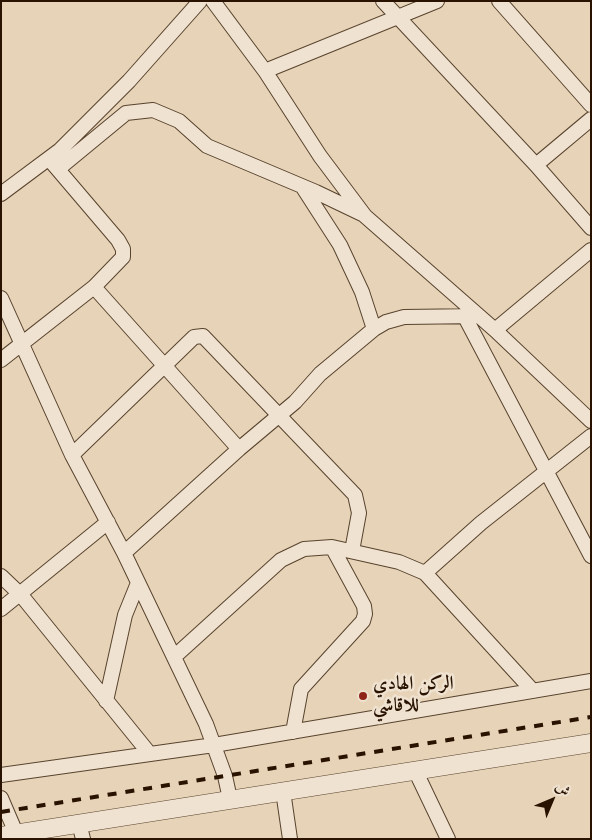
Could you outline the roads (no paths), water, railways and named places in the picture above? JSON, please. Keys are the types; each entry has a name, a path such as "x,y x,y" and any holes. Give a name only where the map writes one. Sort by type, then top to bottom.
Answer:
{"street":[{"path":"54,164 200,1"},
{"path":"212,1 265,71 320,156 365,216 480,316 591,421"},
{"path":"383,1 536,165 591,228"},
{"path":"265,71 400,18 437,1"},
{"path":"498,1 591,104"},
{"path":"1,194 54,164 126,113 153,110 179,121 207,146 302,186 365,216"},
{"path":"536,165 591,118"},
{"path":"1,360 94,287 123,257 123,250 118,240 54,164"},
{"path":"302,186 340,245 362,292 374,329"},
{"path":"495,330 591,250"},
{"path":"94,287 239,449"},
{"path":"1,298 72,455 124,553 174,657 214,746 230,799"},
{"path":"465,316 591,556"},
{"path":"124,553 239,449 295,402 320,374 374,329 386,322 404,317 480,316"},
{"path":"72,455 194,338 203,336 355,495 359,513 352,551"},
{"path":"425,573 481,523 591,436"},
{"path":"1,609 21,595 108,522"},
{"path":"293,732 300,689 305,681 363,621 366,614 364,606 332,547"},
{"path":"174,657 292,552 332,547 399,562 425,573 533,691"},
{"path":"1,576 21,595 148,753"},
{"path":"106,701 125,615 138,583"},
{"path":"1,775 148,753 214,746 591,681"},
{"path":"2,802 8,834 81,831 230,799 591,743"},
{"path":"415,770 448,839"},
{"path":"283,791 290,839"}],"railway":[{"path":"1,812 591,717"}],"place":[{"name":"الركن الهادي للاقاشي","path":"363,696"}]}
